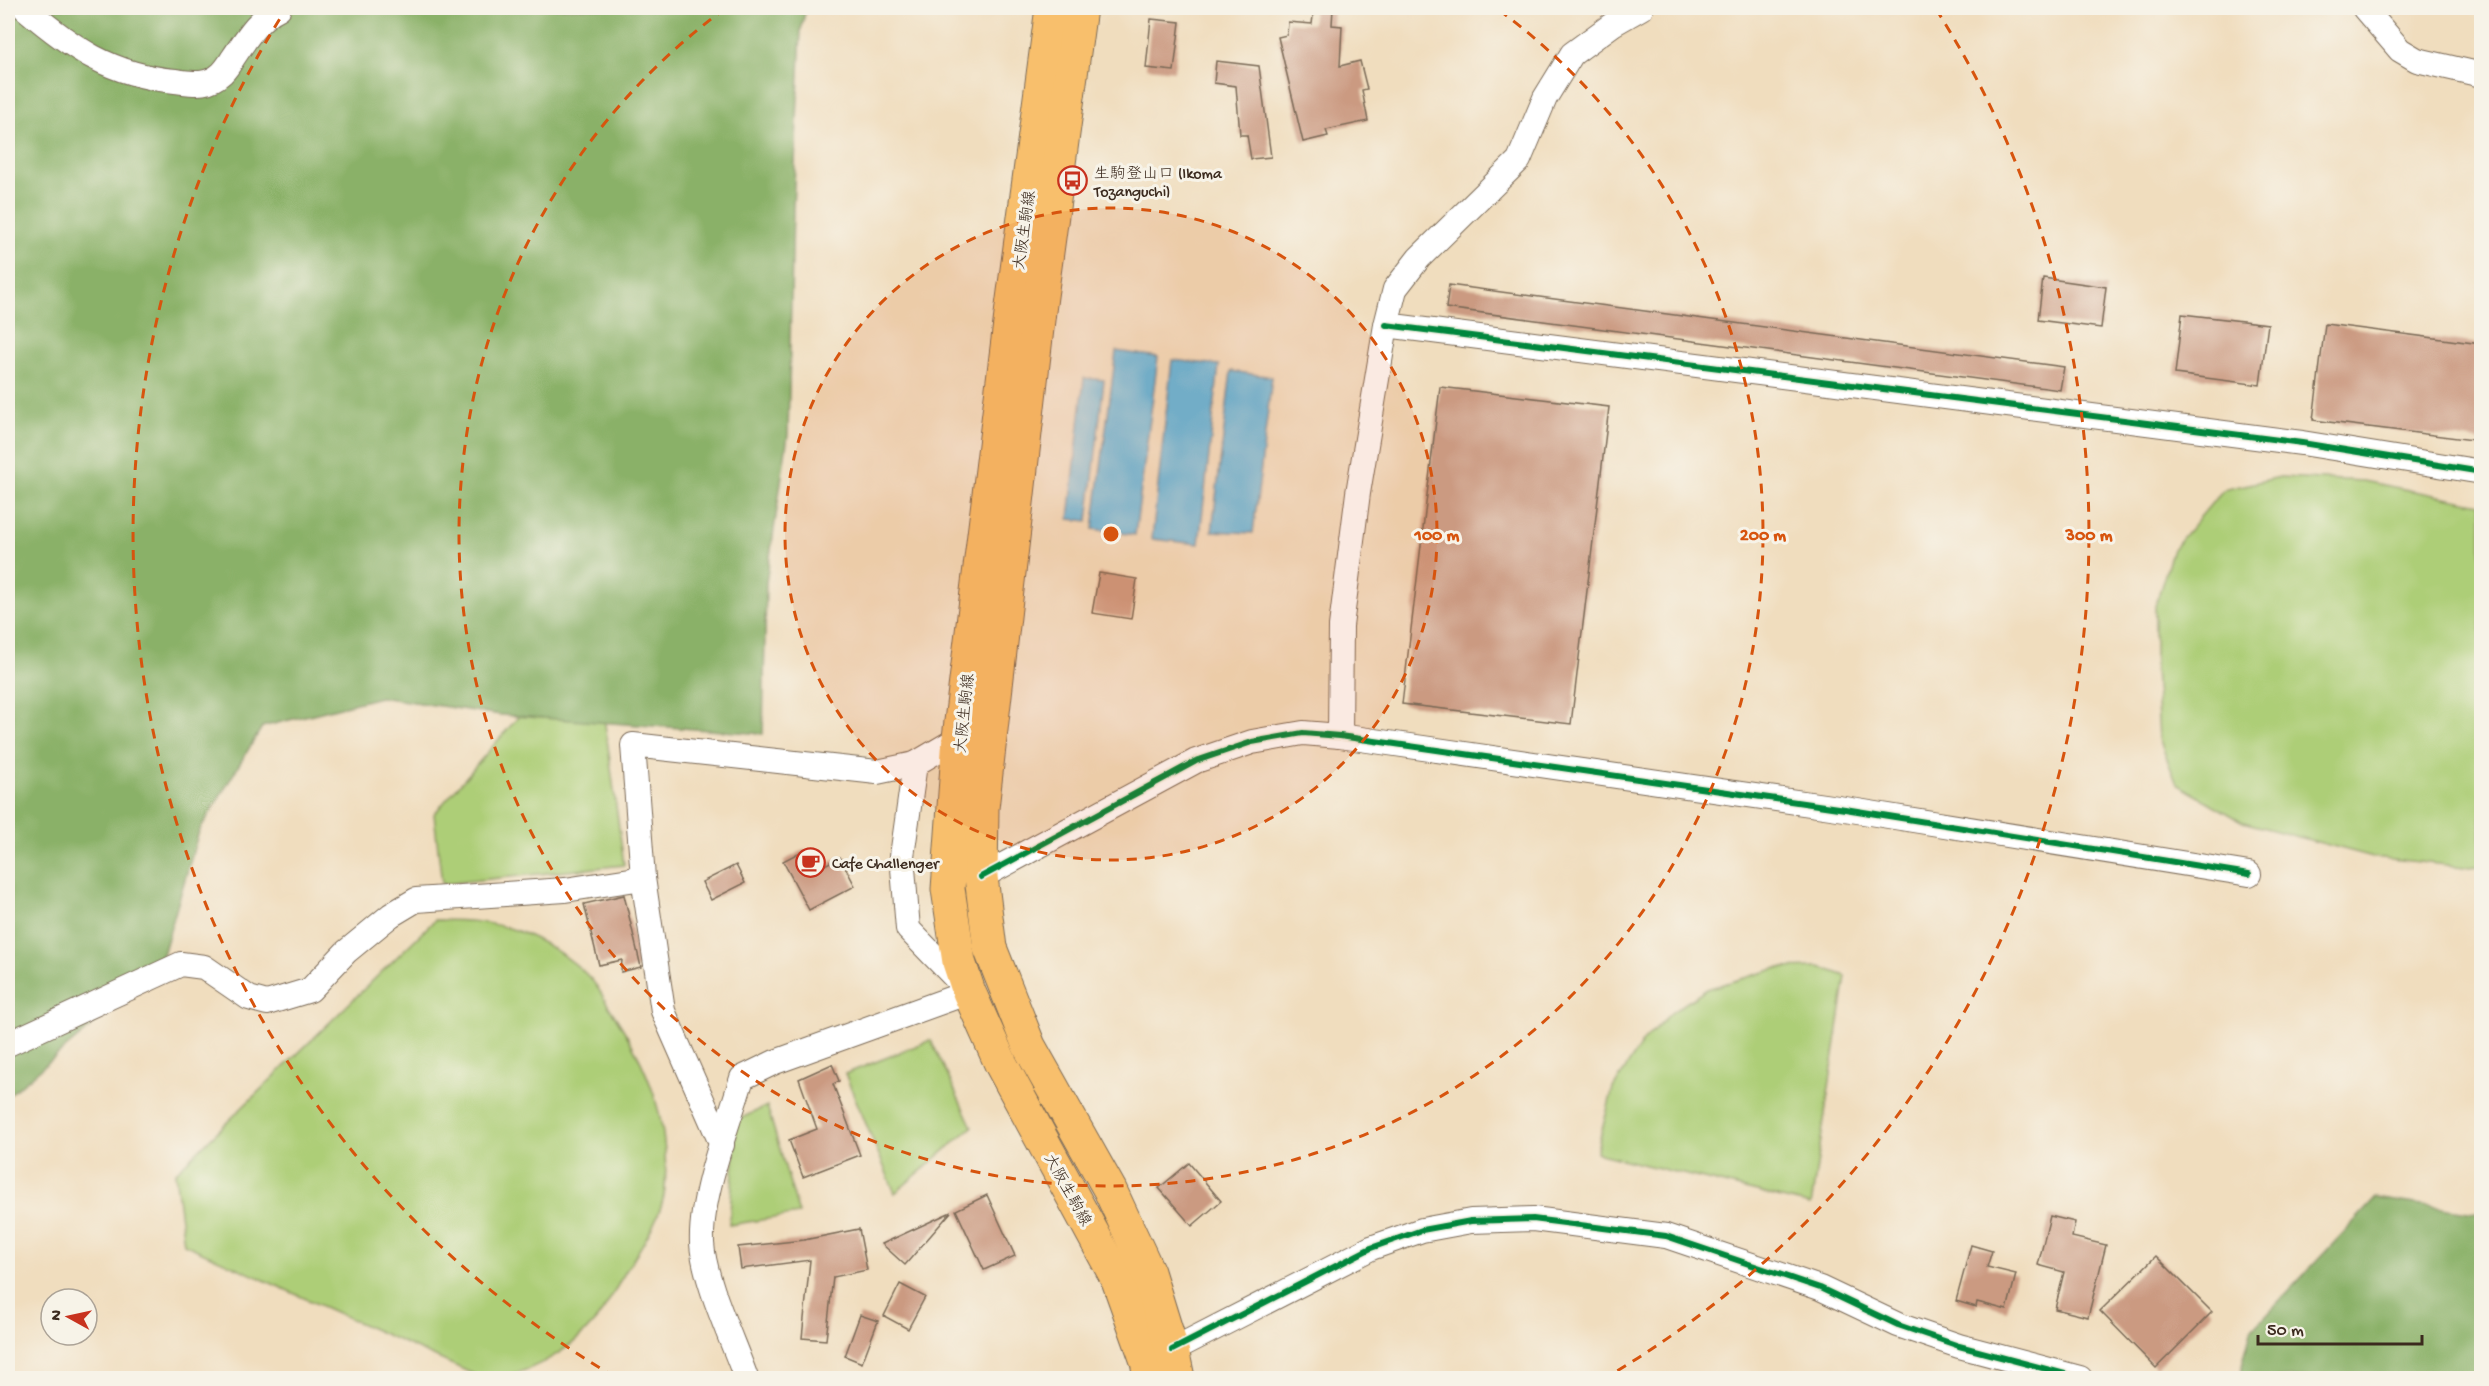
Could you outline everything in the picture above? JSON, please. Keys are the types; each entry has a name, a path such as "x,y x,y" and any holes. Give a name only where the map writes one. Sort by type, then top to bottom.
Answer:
{"main road":[{"name":"大阪生駒線","path":"1052,8 1012,307 959,738 948,889 959,962 969,992 1001,1064 1118,1280 1147,1361 1150,1378"},
{"name":"大阪生駒線","path":"1080,8 1039,311 982,808 981,877 990,948 1029,1046 1110,1190 1148,1272 1175,1364"}],"street":[{"path":"25,8 62,40 106,65 147,79 202,84 222,73 256,26 268,13 279,8"},
{"path":"1340,736 1341,626 1358,493 1386,325 1395,289 1419,258 1519,160 1545,98 1572,54 1613,24 1641,8"},
{"path":"2364,8 2400,50 2417,60 2481,75"},
{"path":"1386,325 2302,443 2481,472"},
{"path":"981,877 1196,761 1252,742 1303,733 1340,736 1845,809 2249,874"},
{"path":"722,1145 663,1011 643,878 633,745 877,772 915,765 959,738"},
{"path":"746,1378 708,1275 702,1243 707,1196 742,1078 775,1062 969,992 908,929 902,856 915,765"},
{"path":"8,1044 182,964 204,967 249,998 267,1003 310,990 346,952 391,915 416,900 565,890 643,878"},
{"path":"1175,1364 1371,1248 1422,1230 1471,1221 1533,1219 1666,1236 1820,1288 1898,1325 1959,1346 2080,1378"}],"green space":[{"path":"8,8 806,8 801,30 793,208 788,435 766,583 763,734 501,715 380,697 262,727 199,831 162,958 85,1032 8,1096"},
{"path":"2280,477 2363,481 2481,504 2481,866 2465,867 2373,857 2243,822 2177,784 2159,739 2155,666 2155,606 2173,549 2223,490"},
{"path":"600,687 624,865 442,884 434,814 539,693"},
{"path":"435,920 478,922 510,928 547,945 581,969 598,988 636,1051 654,1094 664,1139 665,1188 660,1208 646,1239 601,1314 585,1332 559,1353 529,1369 498,1377 482,1378 184,1244 175,1173"},
{"path":"1820,967 1846,976 1811,1205 1596,1153 1613,1088 1643,1041 1672,1012 1707,989 1778,968"},
{"path":"931,1040 972,1127 895,1193 845,1074"},
{"path":"767,1106 799,1214 729,1225 737,1120"},
{"path":"2376,1198 2481,1214 2481,1378 2239,1378 2251,1331"}],"water":[{"path":"1116,351 1158,357 1135,535 1093,529"},
{"path":"1172,360 1219,365 1199,544 1152,539"},
{"path":"1231,371 1272,377 1253,533 1212,531"},
{"path":"1084,378 1104,380 1088,521 1069,519"}],"building":[{"path":"1314,8 1333,8 1332,25 1342,26 1340,66 1360,61 1367,89 1362,90 1368,121 1326,130 1328,136 1303,142 1278,37 1287,35 1288,22 1312,24"},
{"path":"1151,19 1180,22 1174,71 1146,68"},
{"path":"1216,61 1259,66 1271,157 1251,159 1247,135 1240,135 1236,86 1214,83"},
{"path":"2043,278 2106,287 2101,328 2038,320"},
{"path":"1449,285 2064,367 2060,390 1446,308"},
{"path":"2182,314 2268,324 2260,385 2175,374"},
{"path":"2325,324 2481,344 2481,441 2313,420"},
{"path":"1440,387 1609,407 1571,724 1402,704"},
{"path":"1099,573 1137,579 1131,619 1092,613"},
{"path":"806,849 817,869 840,857 855,886 809,910 783,861"},
{"path":"736,865 745,883 711,900 702,882"},
{"path":"624,895 641,967 621,972 622,960 599,965 584,904"},
{"path":"832,1064 839,1081 833,1084 860,1155 803,1177 789,1140 817,1129 799,1079"},
{"path":"1189,1163 1221,1201 1192,1226 1159,1188"},
{"path":"987,1195 1015,1256 984,1270 956,1210"},
{"path":"951,1212 905,1265 882,1244"},
{"path":"2050,1216 2075,1222 2072,1237 2106,1245 2088,1317 2055,1309 2064,1272 2038,1265"},
{"path":"859,1229 867,1270 833,1277 826,1340 802,1338 810,1260 741,1269 738,1247 804,1240"},
{"path":"1971,1245 1992,1251 1987,1267 2016,1274 2007,1310 1977,1302 1976,1307 1956,1301"},
{"path":"2156,1256 2212,1312 2156,1368 2100,1311"},
{"path":"900,1284 925,1297 908,1329 884,1316"},
{"path":"860,1315 878,1321 862,1363 845,1356"}],"cycle path":[{"path":"1386,325 2302,443 2482,472"},
{"path":"981,877 1196,761 1252,742 1303,733 1340,736 1845,809 2249,874"},
{"path":"1172,1350 1371,1248 1422,1230 1471,1221 1533,1219 1666,1236 1820,1288 1898,1325 1959,1346 2080,1378"}],"place":[{"name":"生駒登山口 (Ikoma Tozanguchi)","path":"1073,181"},
{"name":"Cafe Challenger","path":"811,862"}]}
